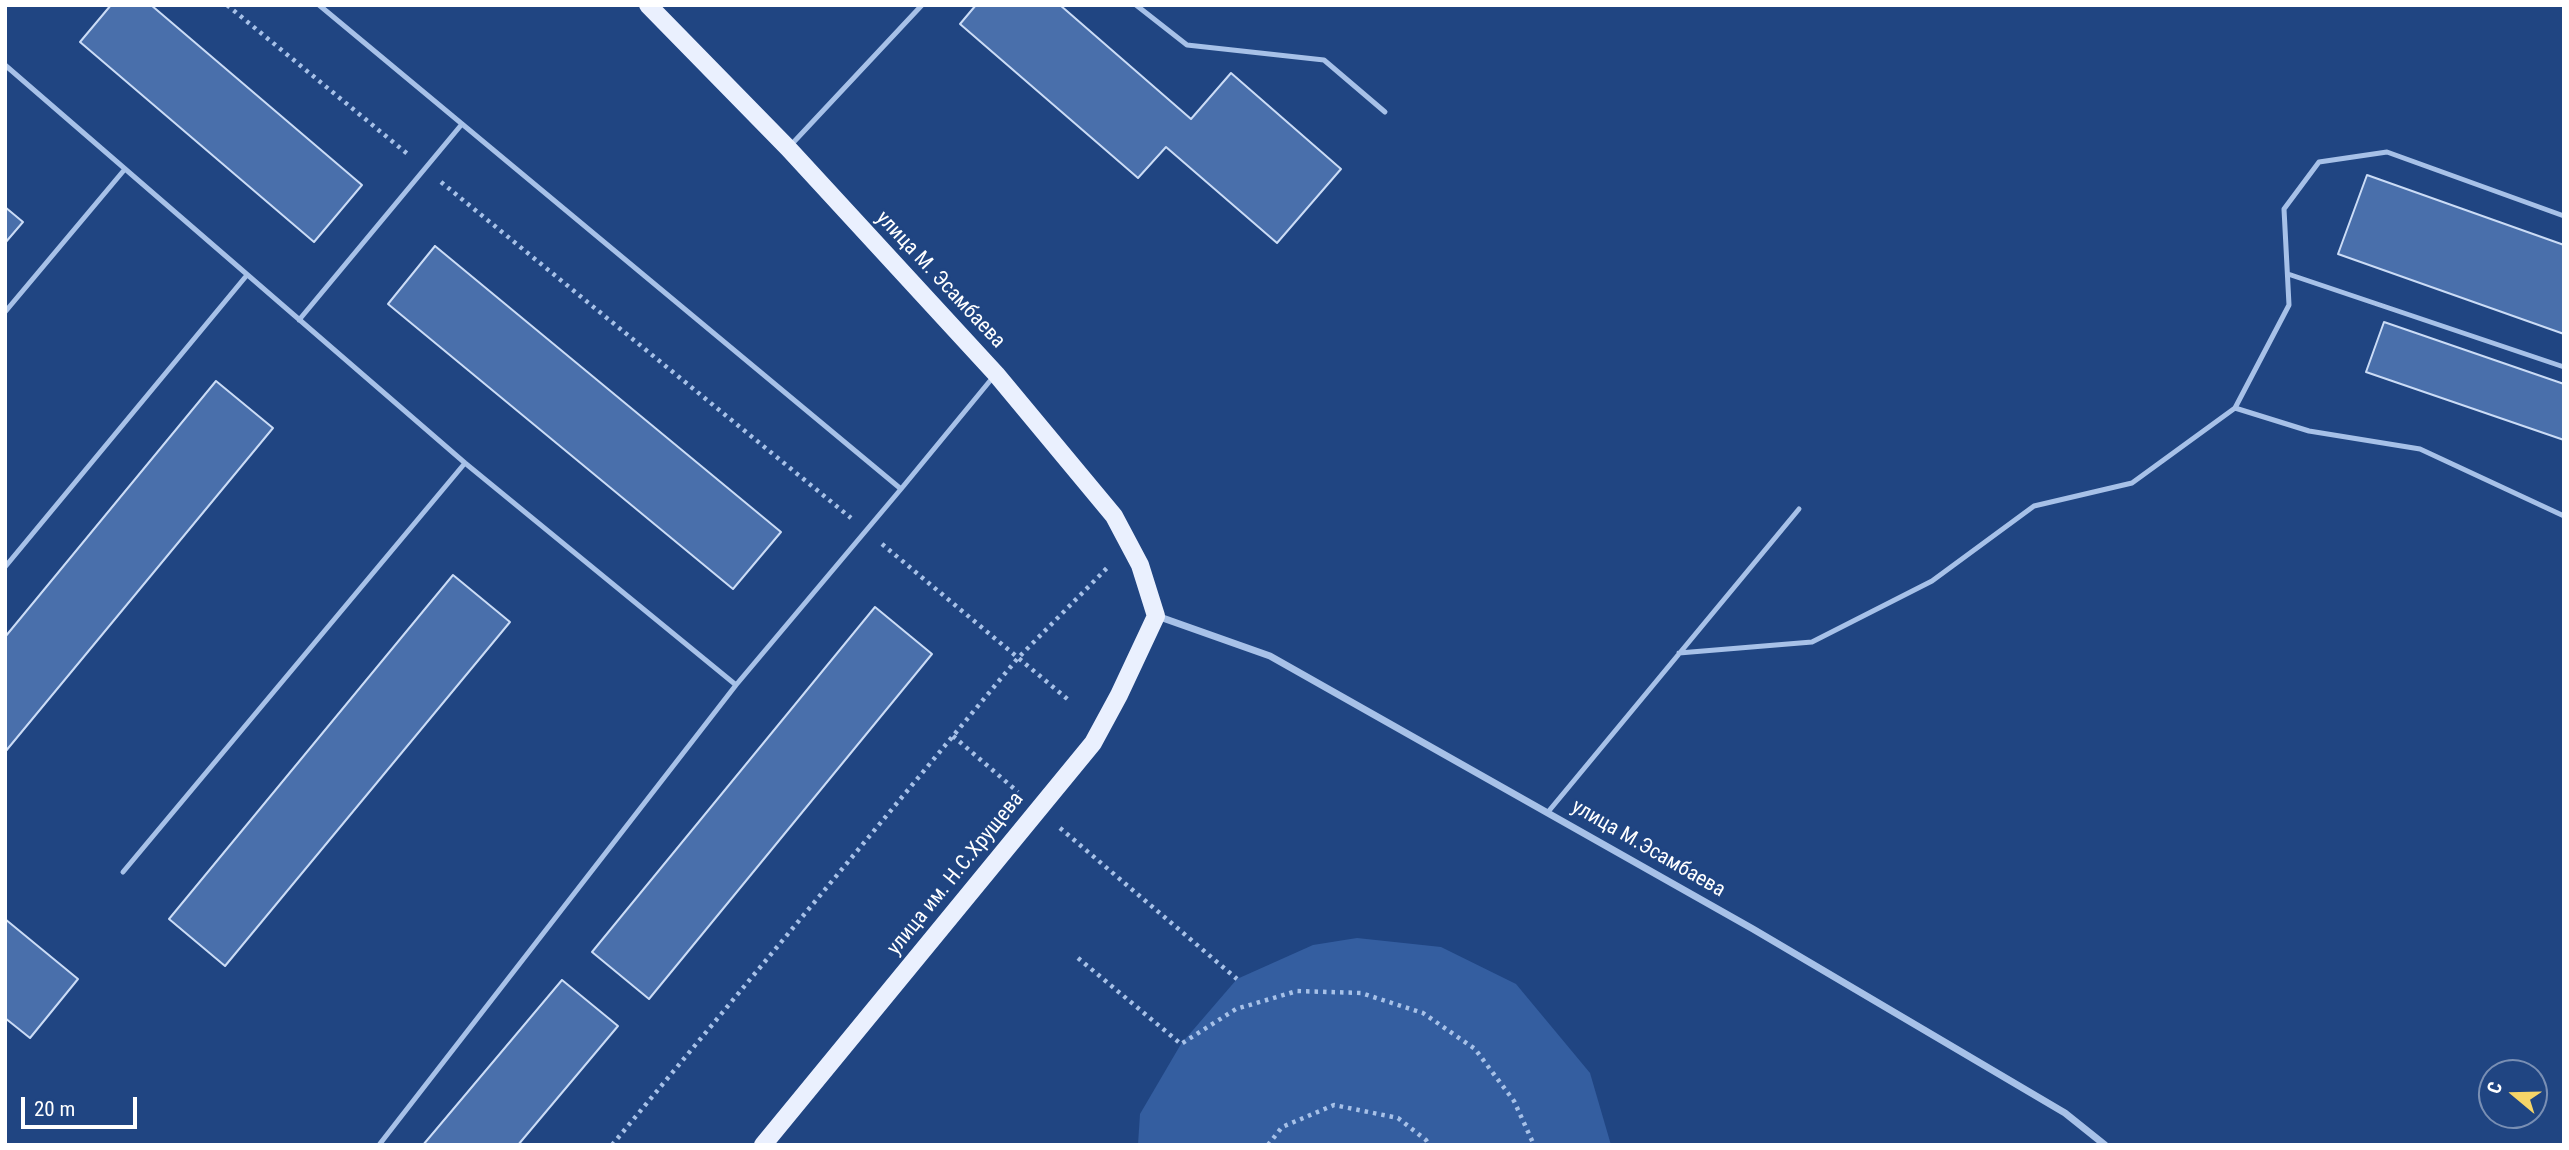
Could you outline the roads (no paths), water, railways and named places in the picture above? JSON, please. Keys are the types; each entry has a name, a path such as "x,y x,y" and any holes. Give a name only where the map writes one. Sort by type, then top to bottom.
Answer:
{"main road":[{"name":"улица М. Эсамбаева","path":"648,5 788,148 996,374 1114,516 1140,565 1156,616"},
{"name":"улица им. Н.С.Хрущева","path":"763,1145 1093,743 1156,616"}],"street":[{"name":"улица М.Эсамбаева","path":"1156,616 1270,656 1765,936 2065,1113 2105,1145"}],"lane":[{"path":"319,5 901,489"},
{"path":"788,148 922,5"},
{"path":"1136,5 1187,45 1324,60 1385,112"},
{"path":"5,65 465,463 736,685"},
{"path":"299,320 462,124"},
{"path":"1679,653 1812,642 1932,581 2034,506 2132,483 2235,408 2289,305 2284,209 2319,162 2387,152 2564,216"},
{"path":"5,312 125,169"},
{"path":"2288,274 2564,367"},
{"path":"5,567 247,275"},
{"path":"379,1145 736,685 996,374"},
{"path":"2235,408 2309,431 2420,449 2564,516"},
{"path":"122,872 465,463"},
{"path":"1548,812 1799,509"}]}
